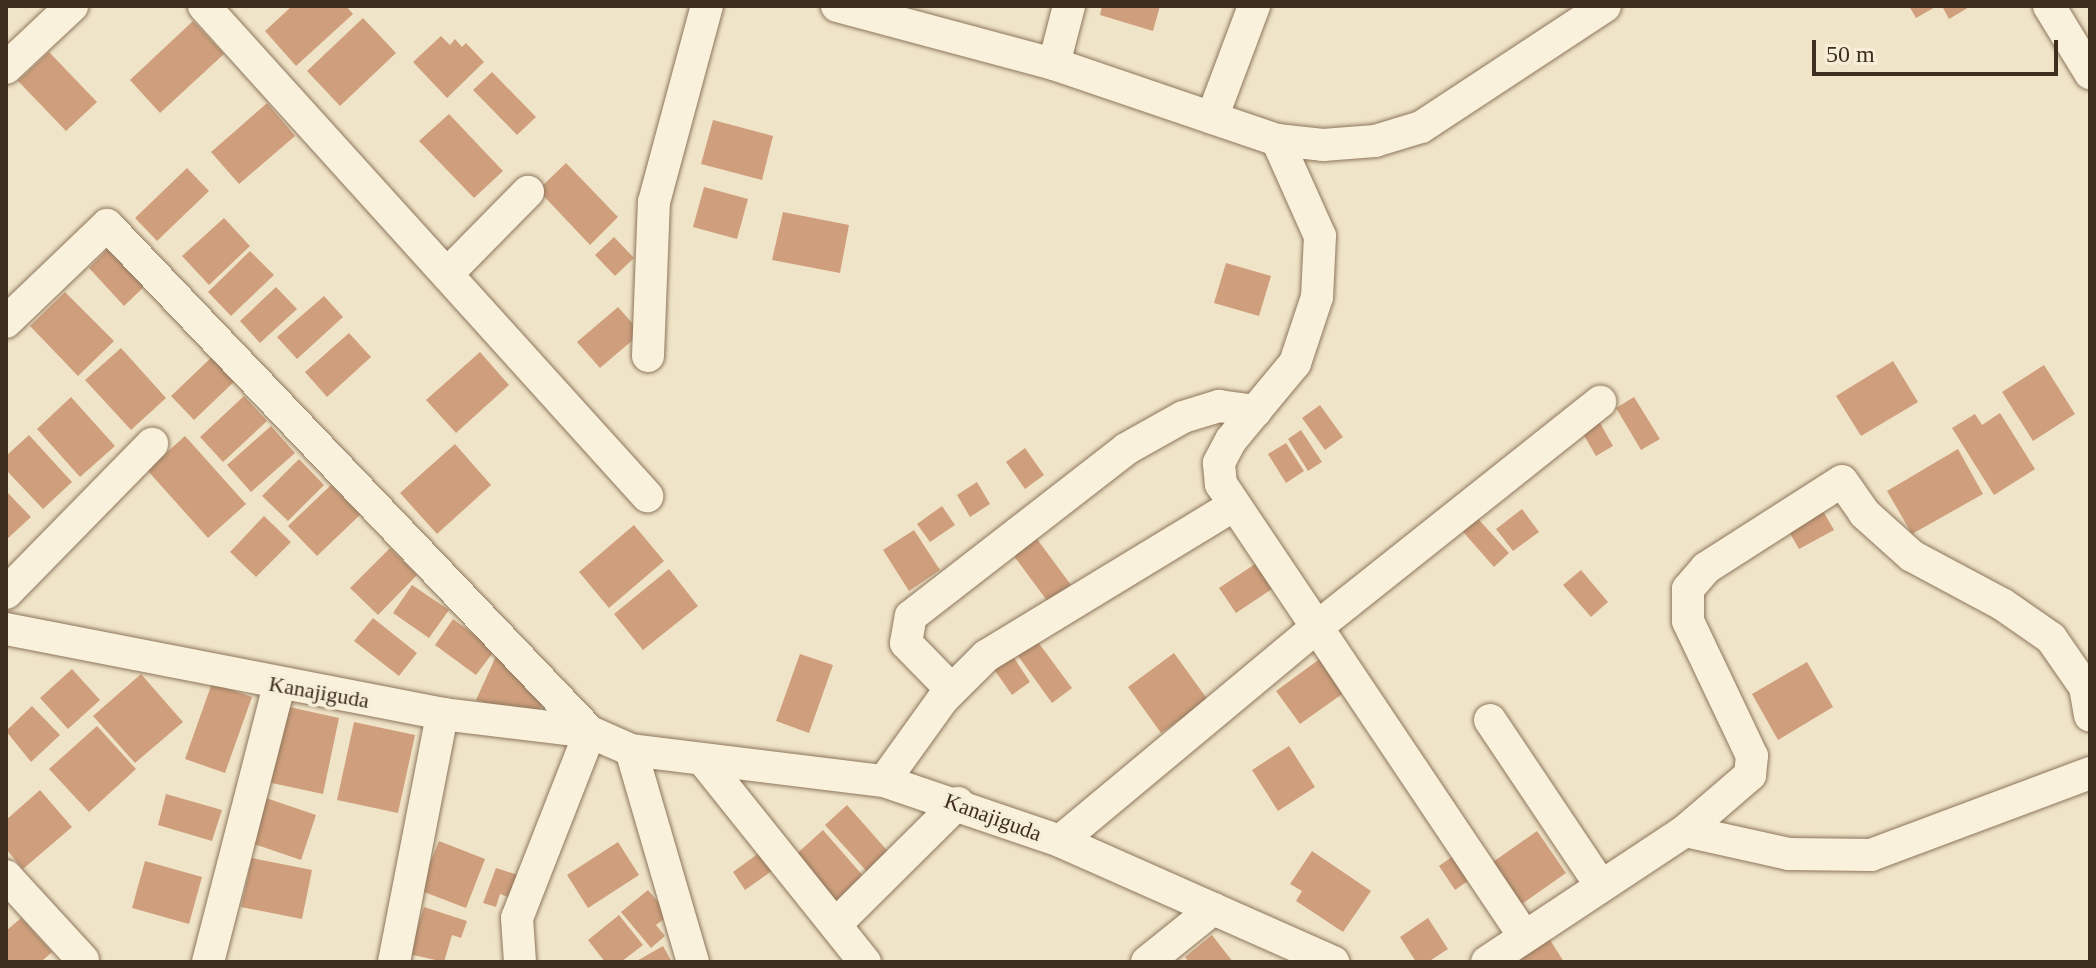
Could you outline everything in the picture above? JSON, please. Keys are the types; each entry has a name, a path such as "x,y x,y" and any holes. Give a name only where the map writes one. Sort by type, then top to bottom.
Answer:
{"street":[{"path":"6,68 72,6"},
{"path":"204,6 647,496"},
{"path":"648,356 654,202 707,6"},
{"path":"837,6 1054,64 1277,140 1323,145 1362,142 1421,127 1605,6"},
{"path":"1054,64 1069,6"},
{"path":"1212,118 1254,6"},
{"path":"2049,6 2090,73"},
{"path":"1277,140 1320,236 1317,297 1295,363 1231,440 1219,463 1221,484 1524,936"},
{"path":"448,273 528,192"},
{"path":"6,322 107,225 590,732 517,918 520,962"},
{"path":"1060,841 1317,627 1600,402"},
{"path":"951,689 906,643 911,616 1126,449 1183,417 1219,406 1256,411"},
{"path":"6,593 152,444"},
{"path":"1487,962 1599,883 1685,831 1750,775 1752,756 1688,621 1688,589 1706,568 1842,481 1864,513 1912,556 2002,604 2051,638 2085,687 2090,716"},
{"path":"884,781 951,689 986,656 1234,505"},
{"name":"Kanajiguda","path":"6,629 279,685 442,714 590,732 631,750 884,781 958,803 1060,841 1333,962"},
{"path":"208,962 279,685"},
{"path":"394,962 442,714"},
{"path":"1490,720 1599,883"},
{"path":"631,750 693,962"},
{"path":"703,760 865,962"},
{"path":"1685,831 1789,854 1871,855 2090,773"},
{"path":"836,924 958,803"},
{"path":"6,876 83,960"},
{"path":"1147,962 1213,909"}],"building":[{"path":"292,6 346,6 353,14 296,66 265,31"},
{"path":"1102,6 1160,6 1153,31 1100,15"},
{"path":"1909,6 1937,6 1916,18"},
{"path":"1942,6 1971,6 1949,19"},
{"path":"363,18 396,53 340,106 307,71"},
{"path":"193,21 224,54 160,113 130,80"},
{"path":"441,36 450,45 455,39 462,47 466,43 484,62 447,98 413,62"},
{"path":"49,52 97,102 66,131 18,81"},
{"path":"492,72 536,117 517,135 473,90"},
{"path":"267,103 295,136 239,184 211,152"},
{"path":"449,114 503,171 474,198 419,141"},
{"path":"713,120 773,136 762,180 701,164"},
{"path":"566,163 618,217 590,245 538,190"},
{"path":"187,168 209,191 157,241 135,218"},
{"path":"704,187 748,199 737,239 693,227"},
{"path":"783,212 849,225 840,273 772,260"},
{"path":"224,218 250,246 209,285 182,256"},
{"path":"614,237 634,258 615,276 595,255"},
{"path":"113,244 149,282 124,306 89,268"},
{"path":"250,251 274,275 231,316 208,292"},
{"path":"1226,263 1271,276 1259,316 1214,303"},
{"path":"276,287 297,309 260,343 240,321"},
{"path":"65,292 114,341 78,376 30,326"},
{"path":"324,296 343,317 297,359 277,337"},
{"path":"618,307 641,333 600,368 577,342"},
{"path":"349,333 371,357 327,397 305,372"},
{"path":"121,348 166,398 131,430 85,380"},
{"path":"480,352 509,385 456,433 426,400"},
{"path":"215,354 238,378 194,420 171,396"},
{"path":"1893,361 1918,402 1861,436 1836,396"},
{"path":"2044,365 2075,414 2033,441 2002,392"},
{"path":"244,396 267,421 223,462 200,437"},
{"path":"71,397 115,446 80,477 37,429"},
{"path":"1634,397 1660,439 1641,450 1616,408"},
{"path":"1320,405 1343,437 1325,450 1302,418"},
{"path":"2000,413 2035,469 1994,495 1952,428 1975,414 1982,425"},
{"path":"1596,416 1613,446 1596,456 1579,427"},
{"path":"271,426 295,453 251,492 227,465"},
{"path":"1301,430 1322,462 1308,471 1288,439"},
{"path":"29,435 72,482 43,509 6,470 6,456"},
{"path":"185,436 246,504 208,538 147,470"},
{"path":"1286,443 1304,471 1286,483 1268,454"},
{"path":"455,444 491,485 437,534 400,493"},
{"path":"1025,448 1044,475 1025,489 1006,462"},
{"path":"1958,449 1983,494 1912,534 1887,491"},
{"path":"299,459 324,485 288,521 262,496"},
{"path":"977,482 990,504 970,517 957,495"},
{"path":"331,485 360,515 317,556 288,526"},
{"path":"6,491 31,517 6,540"},
{"path":"942,506 955,525 930,542 917,524"},
{"path":"1522,509 1539,532 1513,551 1496,529"},
{"path":"1823,511 1834,530 1799,549 1788,530"},
{"path":"1472,512 1509,553 1494,567 1457,525"},
{"path":"264,516 291,542 256,577 230,552"},
{"path":"634,525 664,561 609,608 579,572"},
{"path":"914,530 940,570 909,591 883,550"},
{"path":"1037,539 1071,585 1048,602 1014,556"},
{"path":"390,548 417,575 378,615 350,588"},
{"path":"1255,564 1272,589 1236,613 1219,588"},
{"path":"669,569 698,606 643,650 614,614"},
{"path":"1581,570 1608,602 1591,617 1563,585"},
{"path":"412,585 449,610 429,638 393,613"},
{"path":"373,618 417,653 399,676 354,641"},
{"path":"453,619 495,650 476,675 435,645"},
{"path":"1035,638 1072,688 1052,703 1016,653"},
{"path":"1010,652 1030,682 1012,695 991,665"},
{"path":"1174,653 1208,700 1161,733 1128,687"},
{"path":"800,654 833,665 809,733 776,721"},
{"path":"496,656 545,699 535,719 476,700"},
{"path":"1321,658 1345,692 1300,724 1276,691"},
{"path":"1807,662 1833,707 1778,740 1752,694"},
{"path":"72,669 100,700 68,729 40,698"},
{"path":"141,674 183,722 135,763 93,716"},
{"path":"212,683 252,697 225,773 185,759"},
{"path":"32,706 60,735 31,762 6,731"},
{"path":"285,706 339,718 323,794 267,782"},
{"path":"354,722 415,735 398,813 337,800"},
{"path":"97,726 136,769 89,812 49,769"},
{"path":"1289,746 1315,787 1278,811 1252,770"},
{"path":"40,790 72,827 23,869 6,849 6,820"},
{"path":"166,794 222,810 212,841 158,825"},
{"path":"266,798 316,815 301,860 251,843"},
{"path":"847,805 892,856 870,875 825,825"},
{"path":"823,830 864,877 834,905 792,858"},
{"path":"1537,831 1566,873 1519,906 1490,864"},
{"path":"439,841 485,859 466,908 419,890"},
{"path":"618,842 639,875 588,908 567,875"},
{"path":"763,850 776,868 745,890 733,872"},
{"path":"1312,851 1371,891 1343,932 1296,901 1302,891 1290,884"},
{"path":"1456,854 1472,878 1455,890 1439,866"},
{"path":"252,858 312,870 302,919 241,907"},
{"path":"145,861 202,877 189,924 132,908"},
{"path":"496,868 524,877 511,898 500,894 496,907 483,903"},
{"path":"648,890 669,915 656,925 665,936 651,948 621,912"},
{"path":"424,907 467,921 461,938 452,935 444,962 409,954"},
{"path":"619,915 643,945 621,962 605,962 588,940"},
{"path":"21,918 52,952 41,962 6,962 6,931"},
{"path":"1428,918 1448,949 1428,962 1416,962 1400,937"},
{"path":"1545,932 1564,962 1496,962"},
{"path":"1212,935 1233,962 1189,962 1185,957"},
{"path":"663,946 672,962 635,962"}]}
